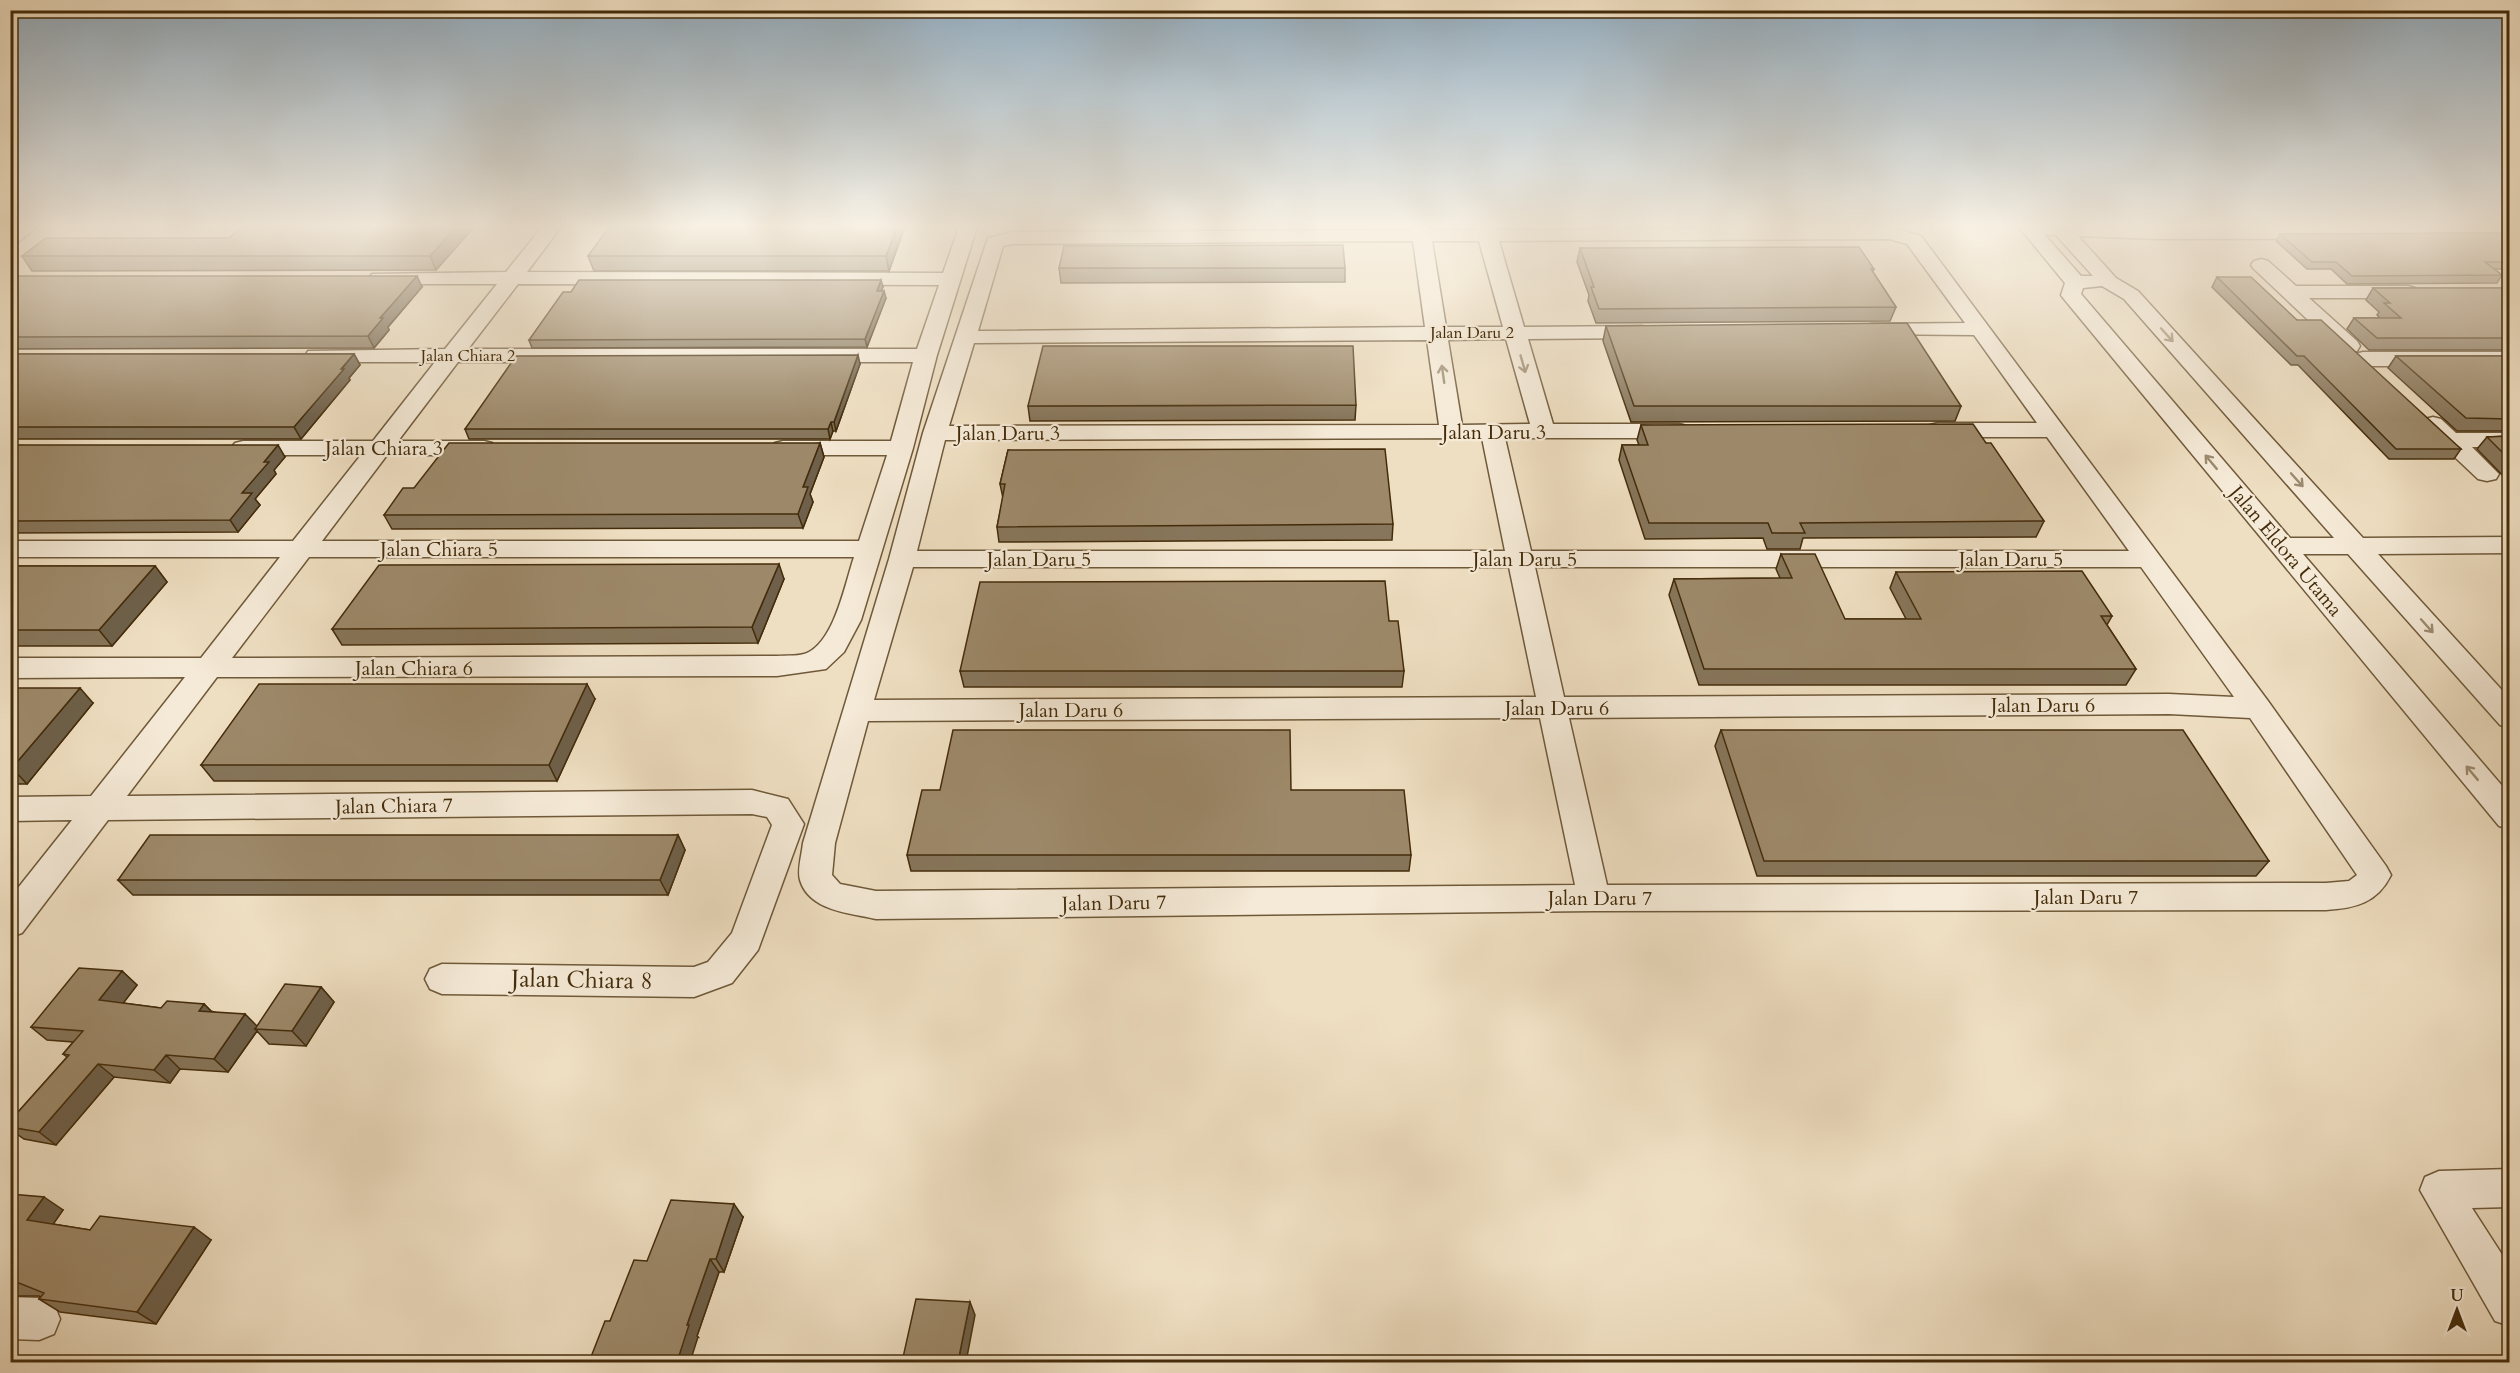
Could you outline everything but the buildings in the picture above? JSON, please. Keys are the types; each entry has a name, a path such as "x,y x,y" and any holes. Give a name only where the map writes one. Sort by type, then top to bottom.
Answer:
{"street":[{"path":"10,923 502,291"},
{"path":"868,549 901,448 926,355 947,291"},
{"path":"856,711 902,559 935,434 979,291"},
{"path":"1430,291 1452,432"},
{"path":"1503,291 1543,431"},
{"path":"1952,291 2258,708"},
{"name":"Jalan Eldora Utama","path":"2072,291 2071,295 2510,818"},
{"path":"2124,291 2131,295 2356,546 2498,693 2510,718"},
{"path":"2291,292 2429,292"},
{"path":"2291,292 2390,384"},
{"path":"1849,330 1980,329"},
{"name":"Jalan Daru 2","path":"964,337 1658,331"},
{"name":"Jalan Chiara 2","path":"298,356 926,355"},
{"path":"2363,359 2510,359"},
{"path":"2415,408 2487,474"},
{"path":"1911,430 2053,430"},
{"name":"Jalan Daru 3","path":"935,434 1697,431"},
{"path":"1492,432 1594,898"},
{"path":"2450,440 2510,440"},
{"name":"Jalan Chiara 3","path":"225,448 510,448"},
{"path":"759,448 901,448"},
{"path":"2282,546 2510,545"},
{"name":"Jalan Chiara 5","path":"10,549 868,549"},
{"name":"Jalan Chiara 6","path":"10,668 777,666 816,662 834,645 847,620 868,549"},
{"name":"Jalan Daru 5","path":"902,559 2148,559"},
{"name":"Jalan Daru 6","path":"856,711 2169,704 2258,708"},
{"name":"Jalan Daru 7","path":"856,711 819,843 815,879 830,895 876,905 1594,898 2291,896 2355,894 2370,886 2375,875 2258,708"},
{"name":"Jalan Chiara 7","path":"10,809 98,810 752,802 777,807 788,824 746,940 720,973"},
{"name":"Jalan Chiara 8","path":"442,979 694,982 720,973"},
{"path":"2510,1188 2439,1190 2510,1306"}]}
